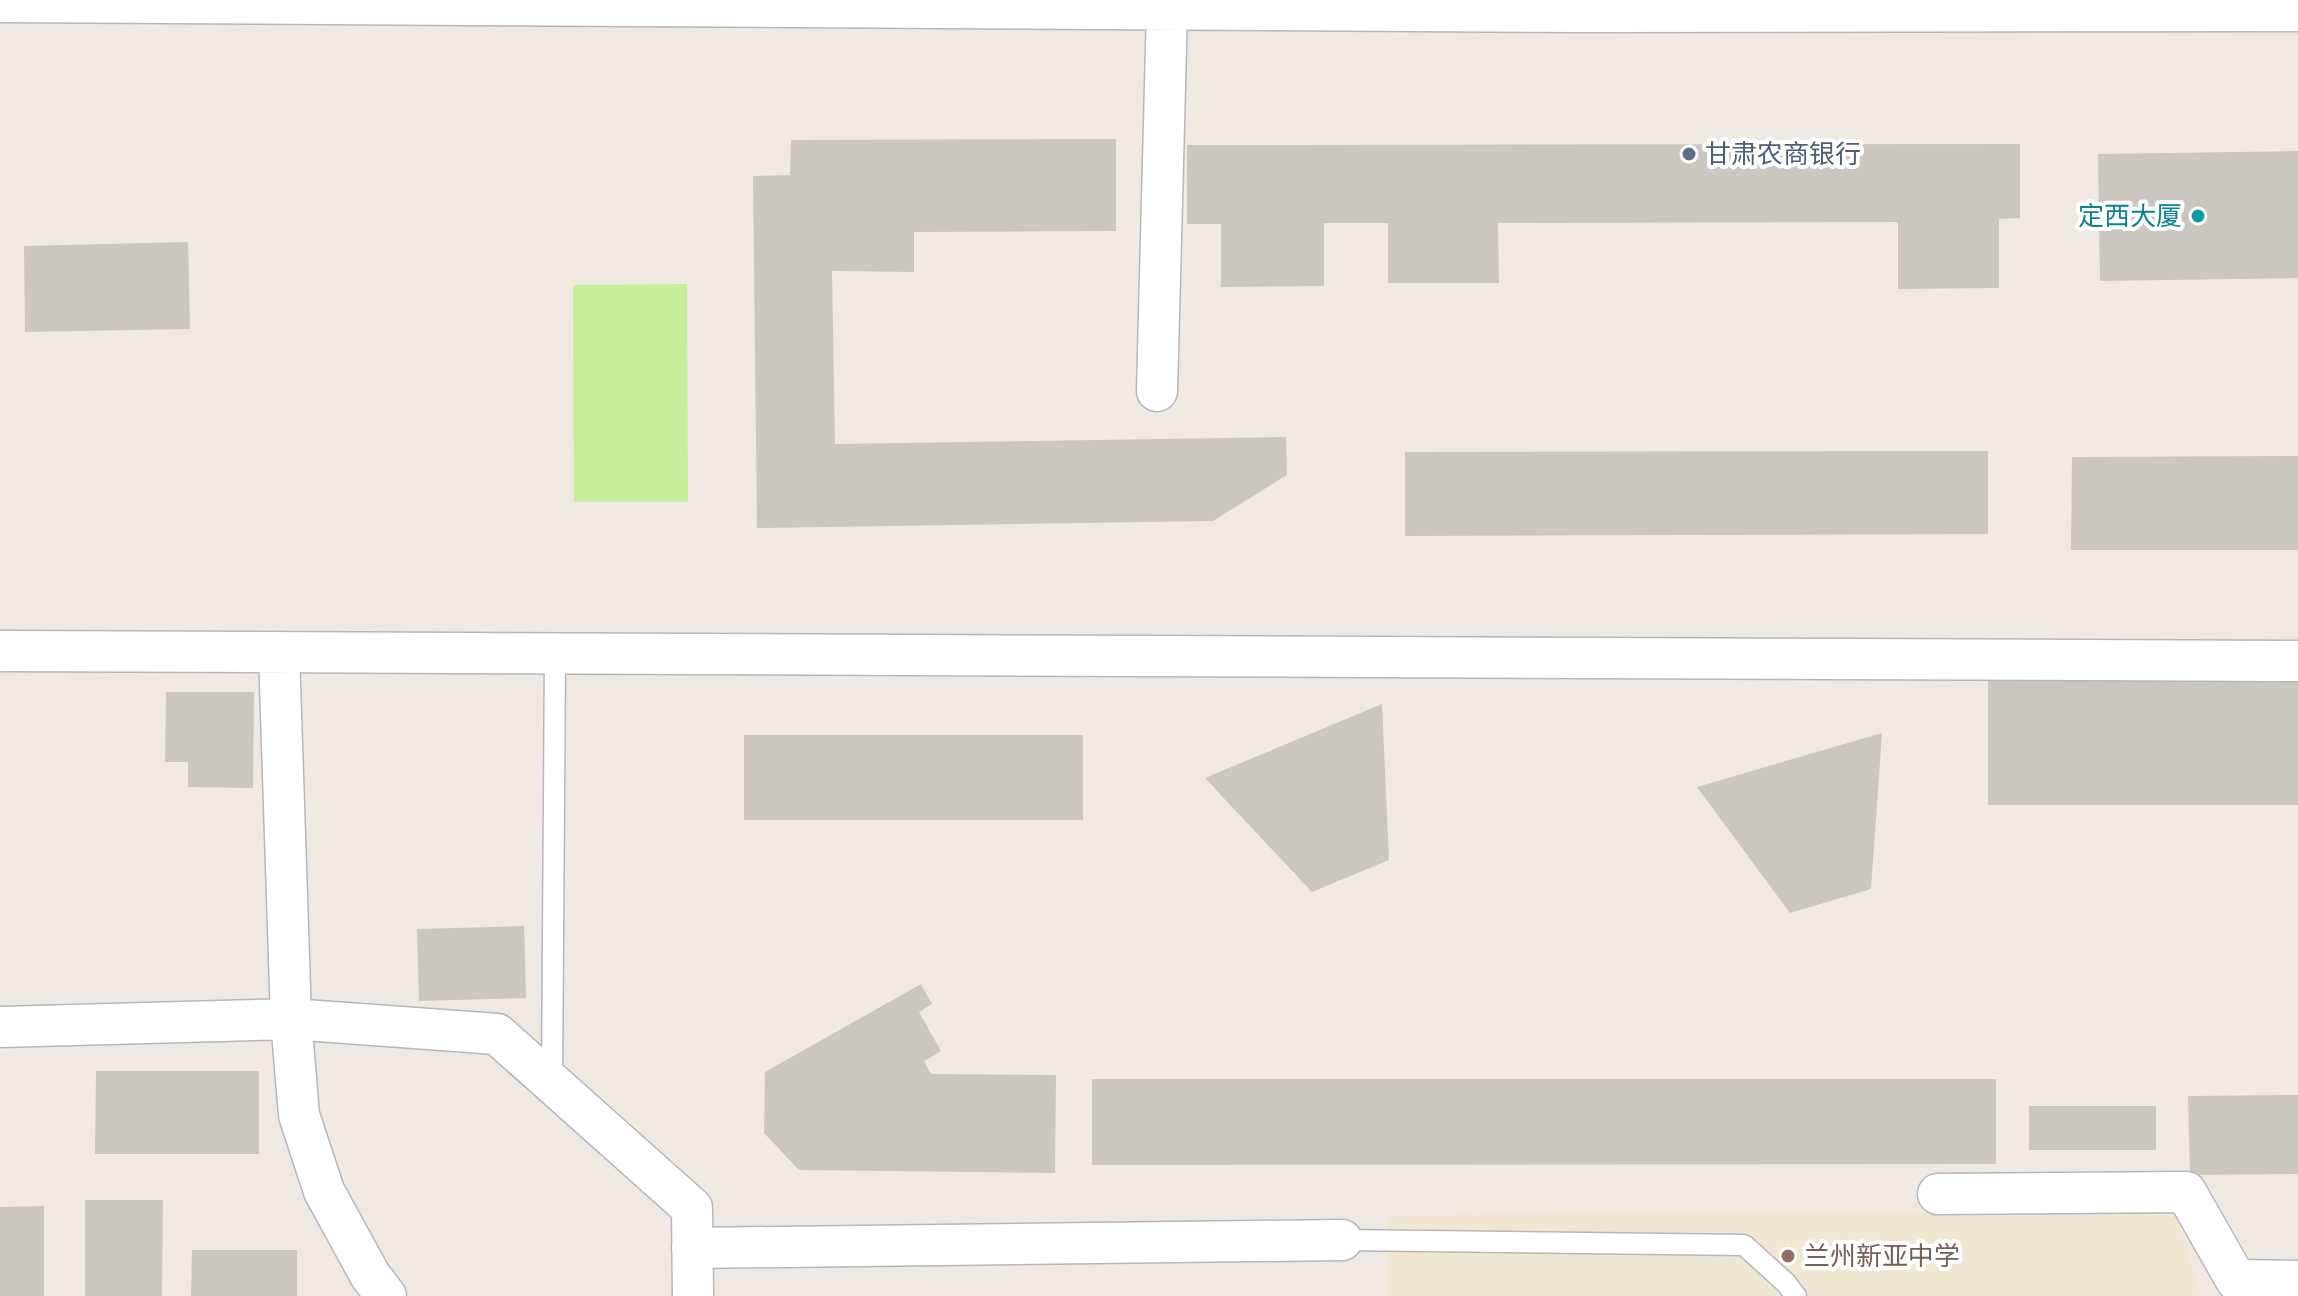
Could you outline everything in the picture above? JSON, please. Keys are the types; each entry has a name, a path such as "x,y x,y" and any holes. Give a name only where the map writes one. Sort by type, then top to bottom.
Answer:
{"street":[{"path":"0,2 1167,9 2298,11"},
{"path":"1157,391 1167,9"},
{"path":"0,651 2298,661"},
{"path":"279,652 291,1019 299,1115 324,1191 370,1275 386,1296"},
{"path":"0,1027 291,1019 497,1034 692,1208 693,1296"},
{"path":"1938,1194 2186,1192 2236,1280 2298,1281"},
{"path":"692,1248 1342,1240"}],"lane":[{"path":"552,1082 555,654"},
{"path":"1342,1240 1744,1245 1796,1296"}],"shaded area":[{"name":"兰州新亚中学","path":"2177,1211 2200,1296 1387,1296 1388,1215"}],"green space":[{"path":"687,284 688,502 574,502 573,285"}],"building":[{"path":"1116,139 1116,231 914,232 914,272 832,271 835,444 1286,437 1287,475 1213,521 757,528 753,176 790,175 791,140"},
{"path":"2020,144 2020,218 1999,219 1999,288 1898,289 1898,222 1498,223 1499,283 1388,283 1388,223 1324,223 1324,286 1221,287 1221,224 1187,224 1187,145"},
{"name":"定西大厦","path":"2298,151 2298,278 2100,281 2098,154"},
{"path":"188,242 190,329 25,332 24,246"},
{"path":"1988,451 1988,534 1405,536 1405,452"},
{"path":"2298,456 2298,550 2071,550 2072,457"},
{"path":"2298,676 2298,805 1988,805 1988,677"},
{"path":"166,692 254,692 253,788 188,787 188,762 165,762"},
{"path":"1382,704 1389,860 1312,892 1205,778"},
{"path":"1882,733 1871,889 1790,913 1697,787"},
{"path":"744,735 1083,735 1083,820 744,820"},
{"path":"524,926 526,998 419,1001 417,929"},
{"path":"921,984 932,1004 919,1012 941,1051 924,1061 931,1074 1056,1075 1055,1173 799,1170 764,1133 765,1072"},
{"path":"96,1071 259,1071 259,1154 95,1154"},
{"path":"1092,1079 1996,1079 1996,1164 1092,1165"},
{"path":"2298,1095 2298,1174 2190,1175 2188,1096"},
{"path":"2029,1106 2156,1106 2156,1150 2029,1150"},
{"path":"85,1200 163,1200 162,1296 85,1296"},
{"path":"44,1206 44,1296 0,1296 0,1207"},
{"path":"192,1250 297,1250 297,1296 191,1296"}],"place":[{"name":"甘肃农商银行","path":"1689,154"},
{"name":"定西大厦","path":"2198,216"},
{"name":"兰州新亚中学","path":"1788,1256"}]}
